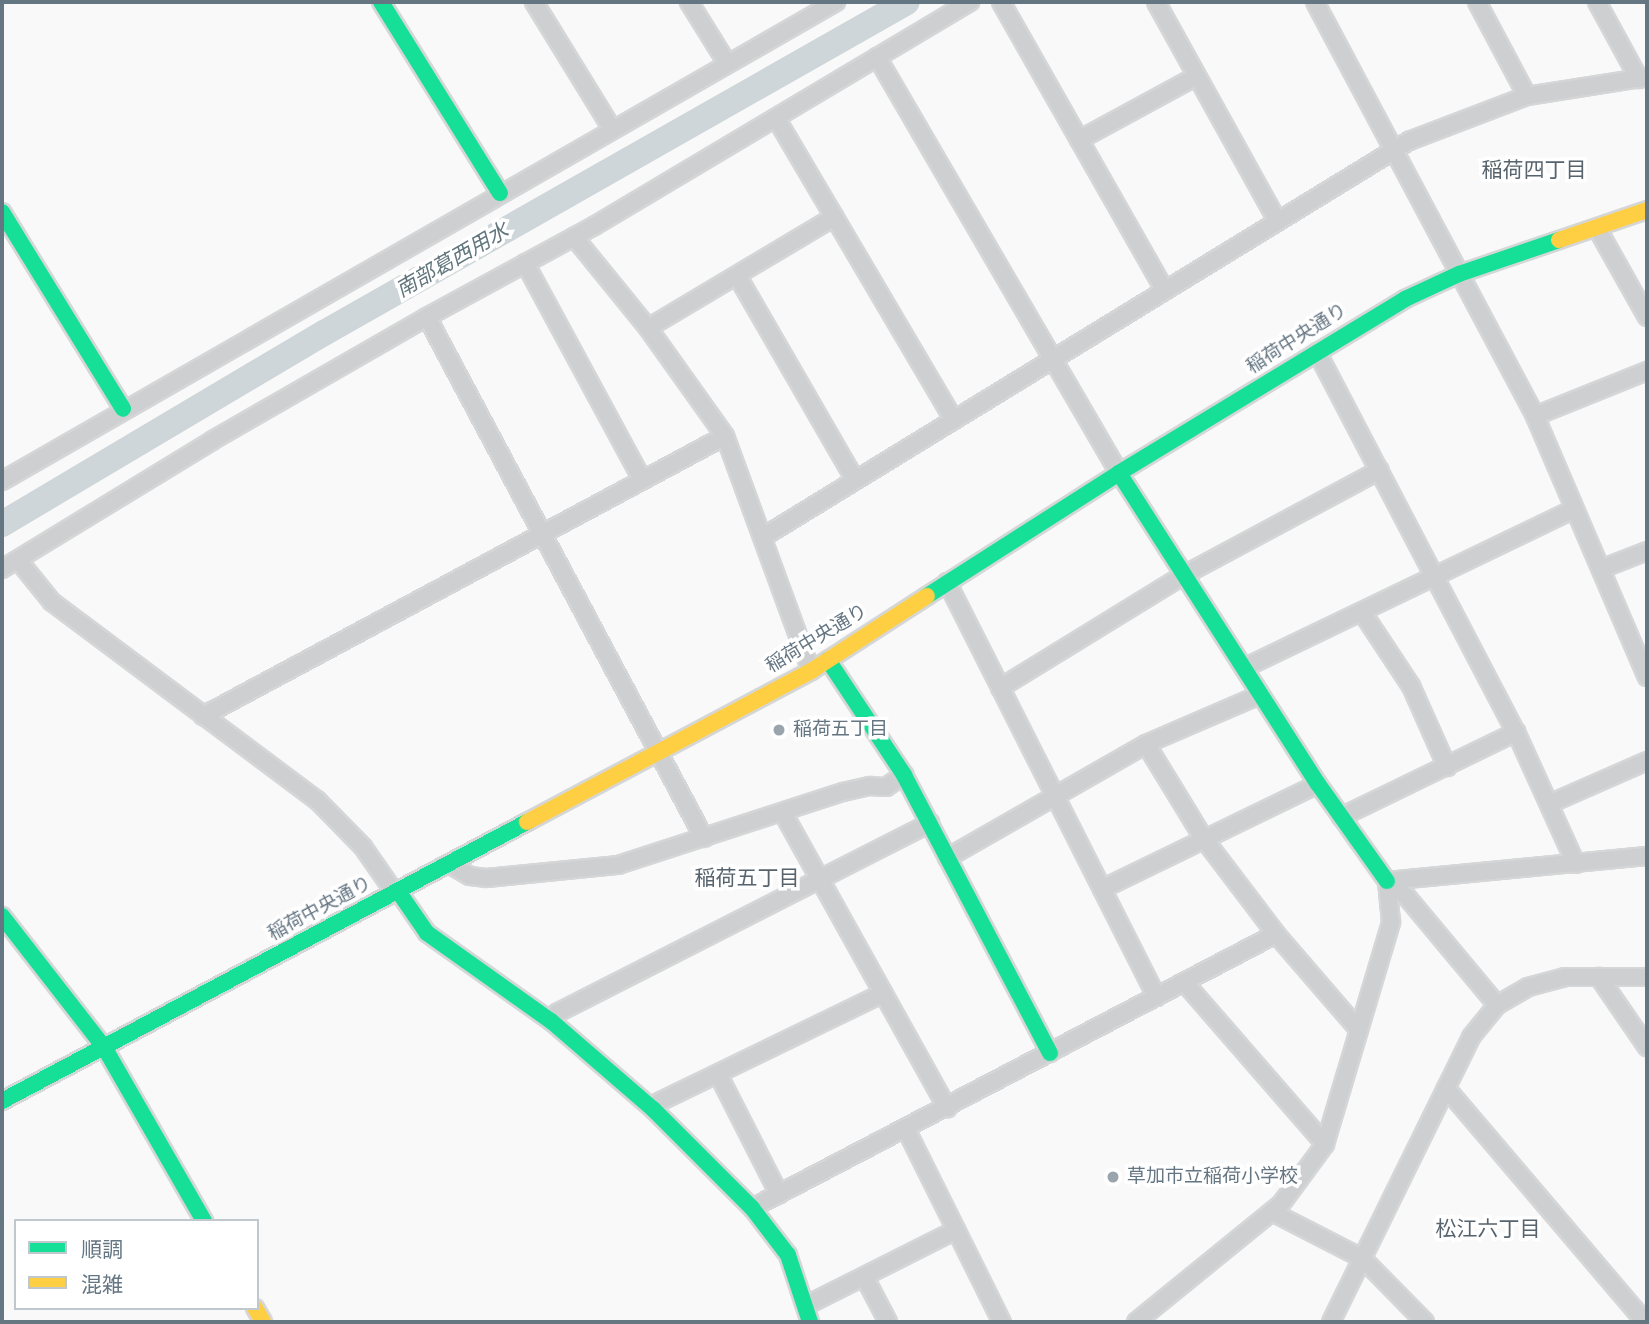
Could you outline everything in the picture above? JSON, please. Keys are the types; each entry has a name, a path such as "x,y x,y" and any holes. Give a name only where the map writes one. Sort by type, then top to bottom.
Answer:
{"street":[{"path":"381,2 500,193"},
{"path":"534,2 612,129"},
{"path":"689,2 727,63"},
{"path":"2,481 123,409 836,2"},
{"path":"2,569 213,440 427,317 574,237 970,2"},
{"path":"1001,2 1164,289"},
{"path":"1156,2 1277,220"},
{"path":"1315,2 1535,416 1647,677"},
{"path":"1477,2 1527,96"},
{"path":"763,537 1393,149 1527,96 1643,78 1597,2"},
{"path":"877,57 1119,473 1318,784 1387,881 1407,897 1497,1005"},
{"path":"1080,140 1197,76"},
{"path":"776,118 953,418"},
{"name":"稲荷中央通り","path":"2,1101 811,671 1119,473 1395,305 1459,274 1647,210"},
{"path":"2,214 123,409"},
{"path":"648,328 834,217"},
{"path":"1597,228 1647,317"},
{"path":"574,237 648,328 725,436 811,671"},
{"path":"525,263 642,479"},
{"path":"738,276 855,480"},
{"path":"427,317 704,838"},
{"path":"1317,352 1516,732 1576,864"},
{"path":"1535,416 1647,371"},
{"path":"203,716 725,436"},
{"path":"1000,688 1184,575 1380,470"},
{"path":"1244,668 1574,509"},
{"path":"1601,569 1647,551"},
{"path":"18,560 52,602 317,800 363,847 427,933 471,967 551,1021 653,1108 752,1208 788,1255 807,1306 810,1322"},
{"path":"947,582 1157,996"},
{"path":"1362,612 1411,686 1447,767"},
{"path":"828,660 904,775 1050,1053"},
{"path":"947,858 1146,744 1260,695"},
{"path":"1341,817 1516,732"},
{"path":"1146,744 1204,839 1276,934 1359,1030"},
{"path":"1549,804 1647,761"},
{"path":"449,864 470,876 487,878 618,866 842,792 870,786 886,787 904,775"},
{"path":"1102,889 1318,784"},
{"path":"783,813 947,1108"},
{"path":"551,1021 557,1013 821,881 930,823"},
{"path":"1387,881 1647,856"},
{"path":"1136,1322 1272,1212 1325,1144 1391,922 1387,881"},
{"path":"2,916 104,1047 203,1219"},
{"path":"752,1208 1276,934"},
{"path":"1332,1322 1471,1037 1497,1005 1528,987 1565,977 1647,977"},
{"path":"1599,977 1647,1047"},
{"path":"1184,982 1325,1144"},
{"path":"653,1108 659,1102 883,993"},
{"path":"718,1074 779,1194"},
{"path":"1446,1088 1645,1322"},
{"path":"906,1129 1002,1322"},
{"path":"1272,1212 1362,1258 1425,1322"},
{"path":"807,1306 956,1230"},
{"path":"865,1278 888,1322"}],"waterway":[{"name":"南部葛西用水","path":"2,524 324,333 907,2"}],"traffic: fast":[{"path":"381,2 500,193"},
{"path":"2,212 123,409"},
{"path":"927,596 1119,473 1405,299 1459,274 1559,240"},
{"path":"1119,473 1318,784 1387,881"},
{"path":"828,660 904,775 1050,1053"},
{"path":"2,1101 527,822"},
{"path":"398,891 427,933 551,1021 653,1109 752,1208 788,1255 810,1322"},
{"path":"2,916 104,1047 203,1219"}],"traffic: slow":[{"path":"1559,240 1647,210"},
{"path":"527,822 811,671 927,596"},
{"path":"256,1310 263,1322"}],"place":[{"name":"稲荷五丁目","path":"779,730"},
{"name":"草加市立稲荷小学校","path":"1113,1177"}],"district":[{"name":"稲荷四丁目","path":"1534,170"},
{"name":"稲荷五丁目","path":"747,878"},
{"name":"松江六丁目","path":"1488,1229"}]}
